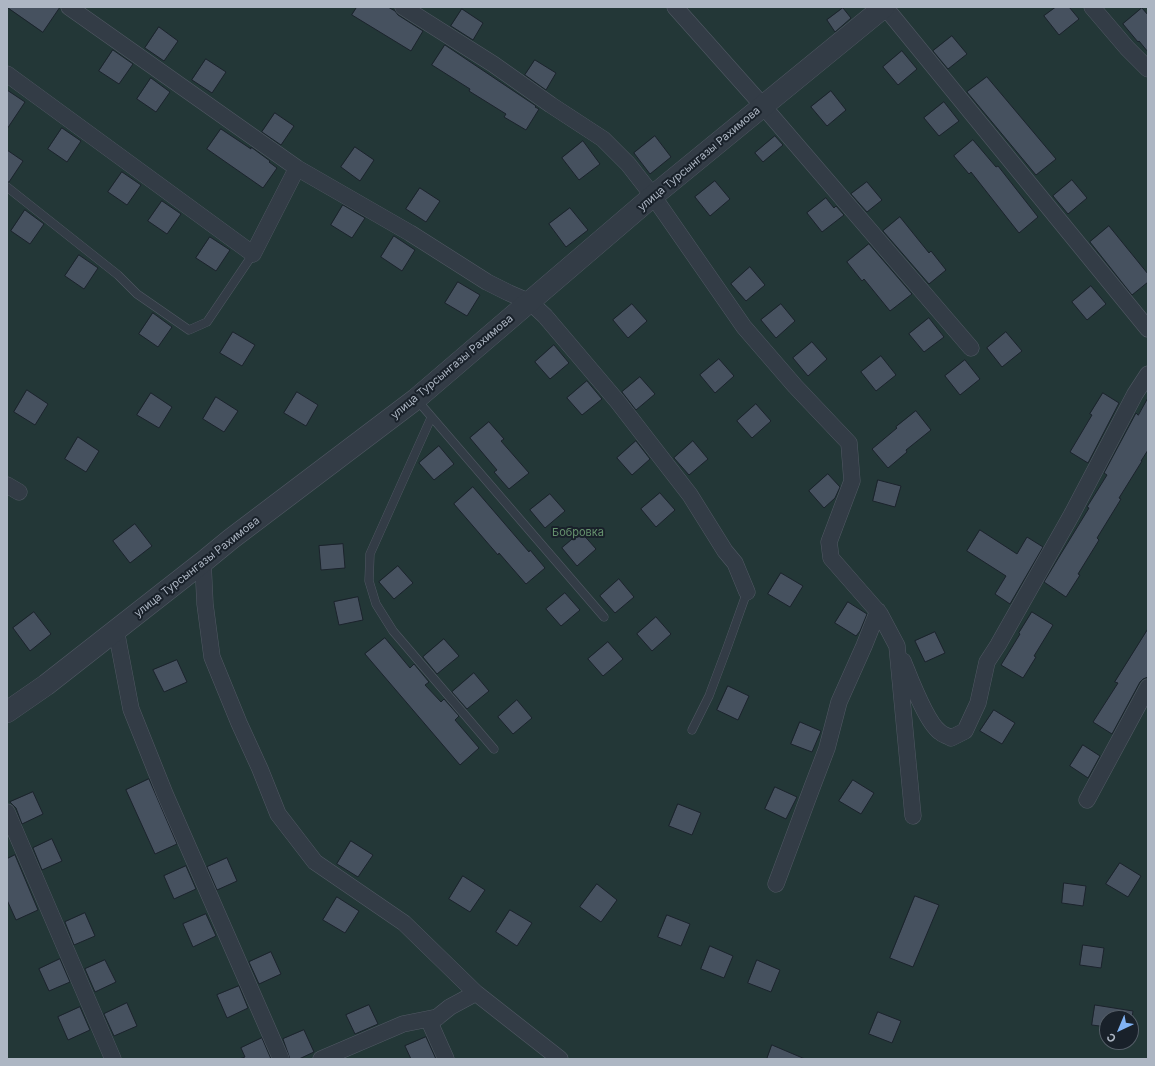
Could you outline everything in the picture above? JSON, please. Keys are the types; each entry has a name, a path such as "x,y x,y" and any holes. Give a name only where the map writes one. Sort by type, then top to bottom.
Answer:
{"street":[{"path":"69,7 297,168 410,233 487,282 530,302 545,316 618,402 690,495 725,551 735,563 748,592"},
{"path":"403,7 493,64 551,105 603,139 628,164 653,196 744,327 795,386 849,443 852,481 829,542 831,558 878,611 897,646 920,701 931,722 939,732 951,738 965,731 978,703 987,662 1072,514 1135,394 1148,374"},
{"path":"676,7 971,348"},
{"path":"884,7 1148,329"},
{"name":"улица Турсынгазы Рахимова","path":"7,712 46,685 231,539 416,399 653,196 884,7"},
{"path":"1092,7 1127,48 1148,69"},
{"path":"7,74 253,254 297,168"},
{"path":"203,562 205,604 212,657 278,814 316,862 404,923 476,993 560,1059"},
{"path":"776,884 827,748 839,702 878,611"},
{"path":"116,630 131,709 165,794 281,1059"},
{"path":"897,646 913,816"},
{"path":"1087,800 1148,687"},
{"path":"7,812 113,1059"},
{"path":"446,1059 430,1023 450,1007 476,993"},
{"path":"321,1059 403,1024 438,1017"}],"lane":[{"path":"7,187 118,275 137,294 189,330 207,322 253,254"},
{"path":"416,399 604,617"},
{"path":"432,418 370,554 369,581 376,604 393,631 494,749"},
{"path":"692,730 709,696 748,592"}],"green space":[{"name":"Бобровка","path":"7,7 1148,7 1148,1059 7,1059"}],"building":[{"path":"7,7 60,7 43,32"},
{"path":"357,7 388,7 423,31 411,51 352,15"},
{"path":"1056,7 1069,7 1079,19 1059,35 1044,16"},
{"path":"843,8 851,18 835,32 827,20"},
{"path":"1142,8 1148,15 1148,52 1123,24"},
{"path":"462,9 483,23 473,40 451,26"},
{"path":"159,27 178,41 164,61 145,48"},
{"path":"952,36 967,54 948,69 933,51"},
{"path":"445,45 539,109 526,130 504,117 506,114 469,91 470,89 432,65"},
{"path":"113,50 133,64 119,84 99,71"},
{"path":"902,51 917,69 898,85 883,67"},
{"path":"206,59 226,72 212,93 192,80"},
{"path":"535,60 556,73 546,90 525,75"},
{"path":"987,77 1056,159 1036,175 967,92"},
{"path":"151,78 170,92 156,112 137,99"},
{"path":"7,90 25,102 7,129"},
{"path":"831,91 846,110 827,126 811,107"},
{"path":"944,102 959,121 939,136 924,118"},
{"path":"275,113 294,126 281,145 262,132"},
{"path":"62,128 81,141 67,162 48,149"},
{"path":"221,129 251,149 251,147 277,168 263,188 207,149"},
{"path":"655,136 671,157 650,174 634,153"},
{"path":"775,136 783,145 763,162 755,153"},
{"path":"973,140 996,167 998,166 1038,217 1019,233 971,172 969,174 954,156"},
{"path":"583,141 600,164 579,180 562,158"},
{"path":"355,147 374,160 360,181 341,167"},
{"path":"7,150 23,161 9,182 7,182"},
{"path":"122,172 141,185 127,205 108,192"},
{"path":"1072,180 1087,198 1068,214 1053,196"},
{"path":"715,181 730,199 710,216 695,197"},
{"path":"867,182 882,200 867,212 851,194"},
{"path":"420,188 440,201 426,222 406,209"},
{"path":"826,198 834,208 836,206 844,215 822,232 807,213"},
{"path":"162,201 181,214 167,234 148,221"},
{"path":"343,205 365,218 352,238 331,225"},
{"path":"570,208 588,230 566,247 549,224"},
{"path":"25,210 44,224 30,244 11,231"},
{"path":"900,217 929,253 931,251 946,270 929,284 883,231"},
{"path":"1109,226 1148,274 1148,282 1132,295 1090,242"},
{"path":"394,236 415,250 402,271 381,257"},
{"path":"210,237 230,250 216,271 196,258"},
{"path":"869,244 912,294 890,311 864,279 862,281 847,262"},
{"path":"79,255 98,268 84,289 65,276"},
{"path":"750,267 765,285 746,301 731,284"},
{"path":"458,282 480,295 467,316 445,303"},
{"path":"1091,286 1106,304 1087,320 1072,302"},
{"path":"632,304 647,321 628,338 613,320"},
{"path":"781,304 795,321 776,338 761,320"},
{"path":"153,313 172,327 158,347 139,334"},
{"path":"929,318 944,337 924,352 909,334"},
{"path":"233,332 255,345 242,366 220,353"},
{"path":"1006,332 1022,351 1002,367 987,348"},
{"path":"812,342 827,359 808,376 793,358"},
{"path":"554,345 569,363 550,379 535,362"},
{"path":"881,356 896,375 876,391 861,372"},
{"path":"719,359 734,376 715,393 700,375"},
{"path":"965,360 980,379 960,395 945,376"},
{"path":"640,377 655,394 636,410 622,392"},
{"path":"587,381 602,399 582,415 567,398"},
{"path":"27,390 48,404 35,425 14,412"},
{"path":"297,392 318,405 306,426 284,413"},
{"path":"151,393 172,407 159,428 137,415"},
{"path":"1103,393 1119,403 1088,463 1070,452"},
{"path":"216,397 238,411 224,432 203,419"},
{"path":"1148,398 1148,450 1119,498 1121,499 1097,538 1099,540 1066,597 1044,582 1089,508 1087,507 1107,475 1104,473 1136,413 1138,415"},
{"path":"756,404 771,421 752,438 737,421"},
{"path":"916,411 931,430 906,450 907,452 888,468 872,449"},
{"path":"489,422 504,439 501,441 529,473 509,489 494,472 497,470 470,438"},
{"path":"78,437 99,451 86,472 65,459"},
{"path":"636,441 650,459 632,475 617,458"},
{"path":"693,441 708,459 689,475 674,458"},
{"path":"439,446 454,464 434,480 419,463"},
{"path":"828,474 840,487 835,498 824,508 809,491"},
{"path":"878,480 901,486 895,507 873,501"},
{"path":"473,487 529,552 530,550 545,568 526,584 499,553 498,555 454,504"},
{"path":"660,493 675,510 656,527 641,509"},
{"path":"550,494 565,511 545,528 530,510"},
{"path":"135,524 152,546 130,563 113,541"},
{"path":"980,530 1017,554 1027,537 1043,547 1010,604 995,594 1006,576 967,551"},
{"path":"581,532 596,549 577,566 562,548"},
{"path":"343,544 345,568 321,570 319,546"},
{"path":"398,566 413,583 394,599 379,582"},
{"path":"781,573 803,586 790,607 768,594"},
{"path":"619,579 634,597 615,613 600,596"},
{"path":"565,593 580,610 561,626 546,609"},
{"path":"358,597 363,620 339,625 334,602"},
{"path":"848,602 867,614 860,631 856,636 835,623"},
{"path":"34,612 51,634 30,651 13,628"},
{"path":"1032,612 1053,625 1034,656 1036,657 1023,678 1001,665"},
{"path":"656,617 671,634 652,651 637,634"},
{"path":"1148,629 1148,677 1140,682 1112,734 1093,722 1118,683 1115,682"},
{"path":"935,632 945,653 925,662 915,641"},
{"path":"385,638 410,668 414,664 429,682 425,685 441,702 444,699 459,716 455,720 479,748 460,765 365,654"},
{"path":"444,639 459,656 437,674 423,657"},
{"path":"608,642 623,659 603,676 588,659"},
{"path":"177,660 187,682 164,692 153,670"},
{"path":"474,673 489,691 467,709 452,692"},
{"path":"728,686 749,696 738,720 717,710"},
{"path":"517,700 532,718 513,734 498,717"},
{"path":"994,710 1015,723 1002,744 980,731"},
{"path":"800,722 821,731 812,752 791,744"},
{"path":"1083,745 1100,756 1088,778 1070,766"},
{"path":"149,779 177,844 155,854 126,790"},
{"path":"853,780 874,793 861,814 839,801"},
{"path":"775,787 797,797 786,819 765,809"},
{"path":"33,792 43,814 22,824 16,808 10,802"},
{"path":"678,804 701,813 692,835 669,826"},
{"path":"52,839 62,861 42,870 33,848"},
{"path":"351,841 373,855 358,877 337,864"},
{"path":"15,855 38,910 16,920 7,900 7,859"},
{"path":"227,858 237,881 217,890 207,867"},
{"path":"1120,863 1141,876 1128,897 1106,884"},
{"path":"186,866 196,889 174,899 164,876"},
{"path":"463,876 485,890 470,912 449,899"},
{"path":"1064,883 1086,886 1083,906 1062,903"},
{"path":"597,884 617,900 601,922 580,907"},
{"path":"915,896 939,905 913,967 890,958"},
{"path":"337,897 359,911 345,933 323,920"},
{"path":"510,910 532,923 517,946 496,932"},
{"path":"85,913 95,936 74,945 65,922"},
{"path":"206,914 216,936 193,947 183,924"},
{"path":"667,915 690,924 681,946 658,937"},
{"path":"1083,945 1104,948 1101,968 1080,965"},
{"path":"710,946 733,956 724,978 701,969"},
{"path":"271,952 281,974 259,984 249,962"},
{"path":"60,959 70,982 49,991 39,969"},
{"path":"105,960 116,982 95,992 85,969"},
{"path":"757,960 780,970 771,992 748,983"},
{"path":"239,986 248,1008 227,1018 217,995"},
{"path":"127,1003 137,1026 114,1036 104,1014"},
{"path":"369,1005 378,1024 355,1034 346,1015"},
{"path":"1095,1005 1127,1010 1099,1010 1099,1026 1092,1025"},
{"path":"80,1007 90,1030 68,1040 58,1017"},
{"path":"878,1012 901,1021 892,1043 869,1034"},
{"path":"304,1030 314,1052 299,1059 290,1059 283,1039"},
{"path":"426,1037 436,1059 411,1059 405,1046"},
{"path":"262,1038 271,1059 239,1059 245,1057 241,1048"},
{"path":"772,1045 805,1059 767,1059"}]}
